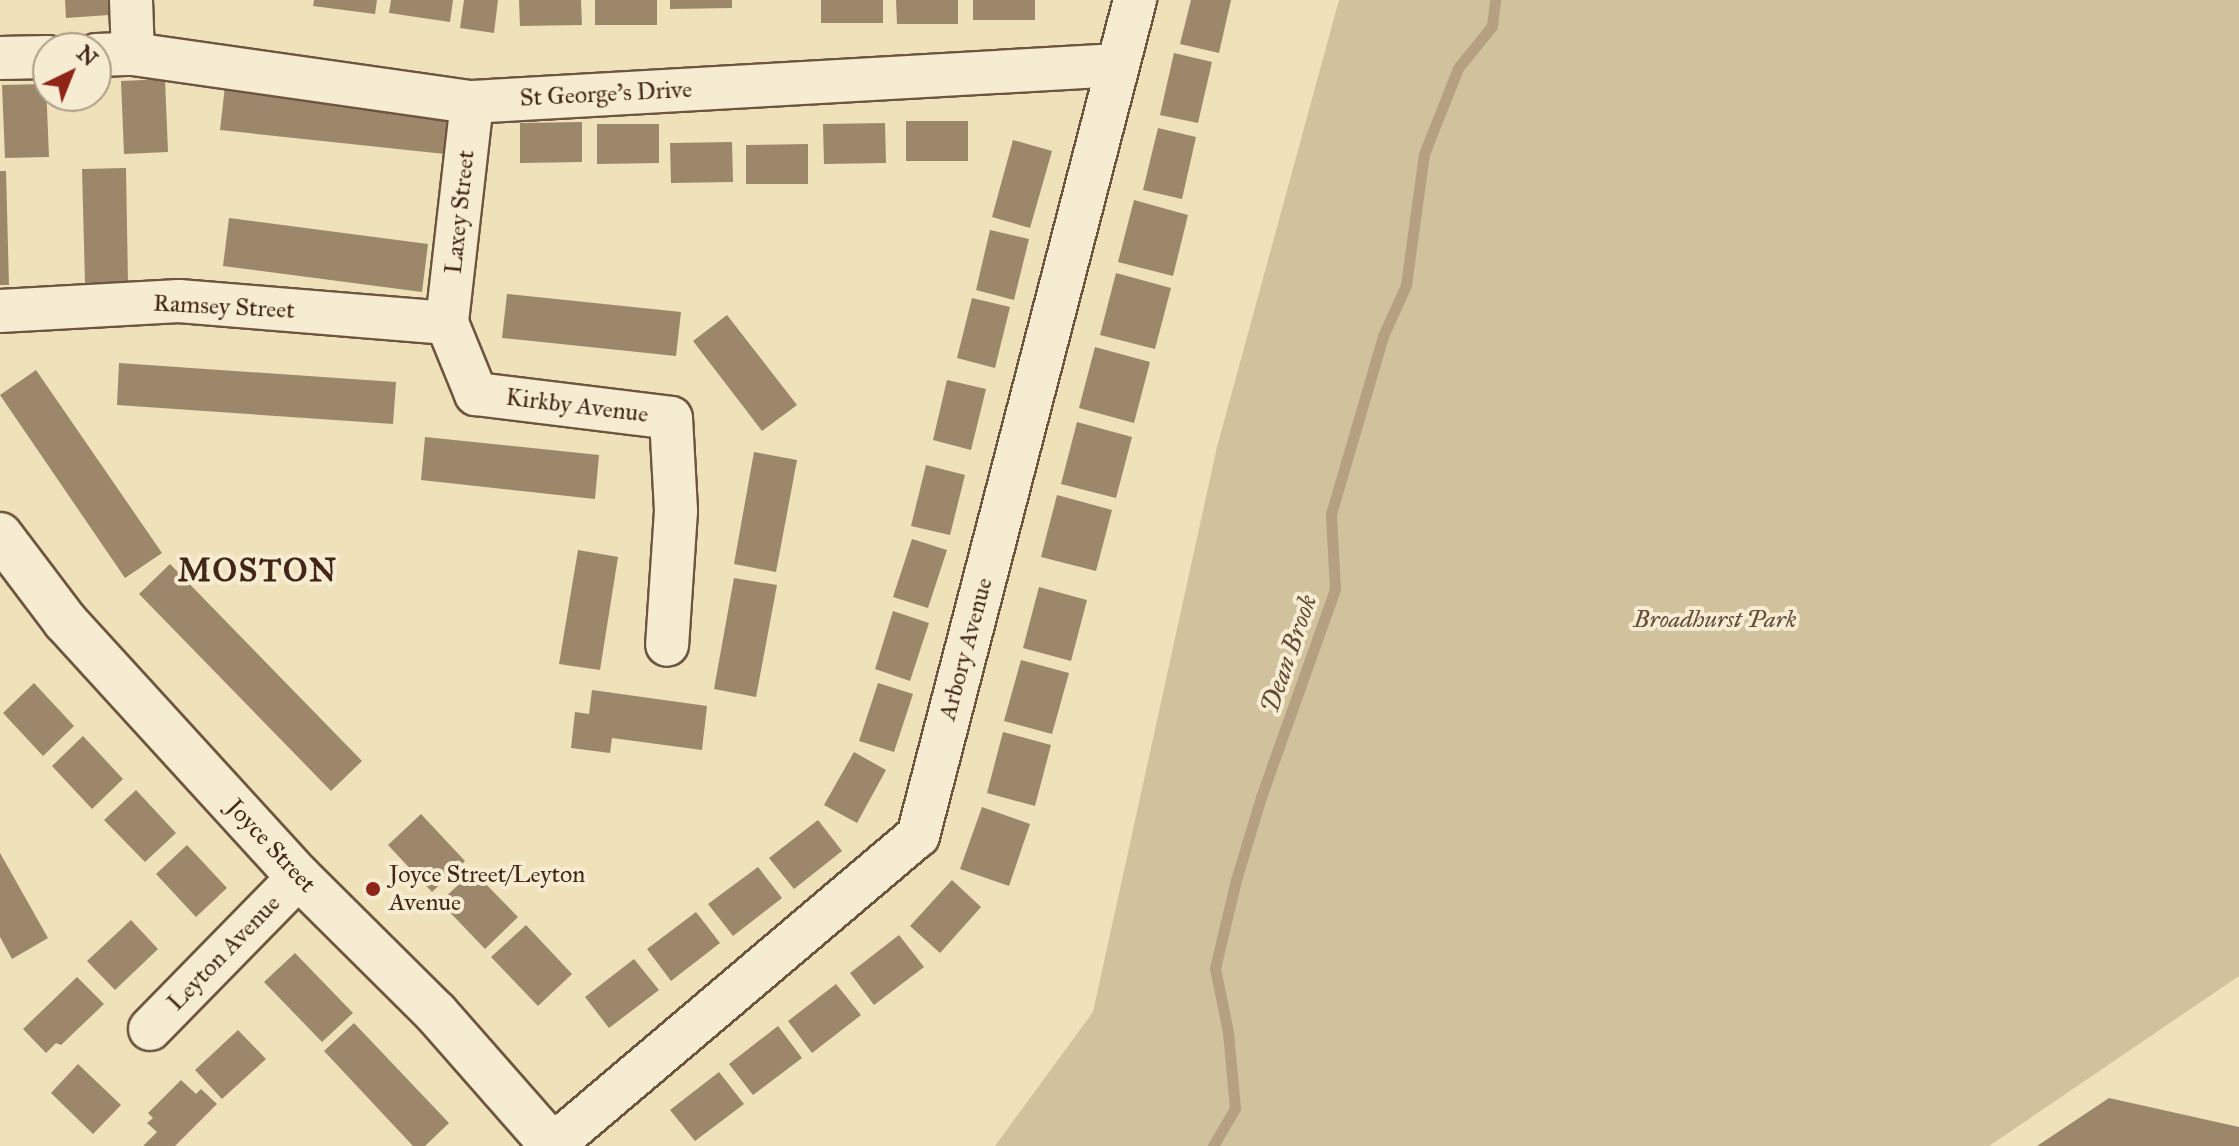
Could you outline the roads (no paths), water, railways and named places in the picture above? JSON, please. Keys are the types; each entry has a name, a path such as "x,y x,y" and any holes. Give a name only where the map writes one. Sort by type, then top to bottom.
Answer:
{"street":[{"path":"115,55 131,0"},
{"name":"Arbory Avenue","path":"553,1146 918,836 1135,0"},
{"name":"St George's Drive","path":"115,55 472,102 1118,65"},
{"path":"0,58 32,57"},
{"name":"Laxey Street","path":"447,323 472,102"},
{"name":"Ramsey Street","path":"0,311 179,301 447,323"},
{"name":"Kirkby Avenue","path":"447,323 476,394 671,418 676,511 667,645"},
{"name":"Joyce Street","path":"0,535 65,621 299,877 436,1013 553,1146"},
{"name":"Leyton Avenue","path":"150,1029 299,877"}],"waterway":[{"name":"Dean Brook","path":"1213,1146 1235,1108 1228,1032 1215,968 1236,880 1261,797 1335,589 1331,514 1383,336 1406,285 1424,154 1458,68 1492,26 1495,0"}],"place":[{"name":"Joyce Street/Leyton Avenue","path":"373,889"}],"district":[{"name":"MOSTON","path":"258,571"}],"park label":[{"name":"Broadhurst Park","path":"1715,620"}]}
